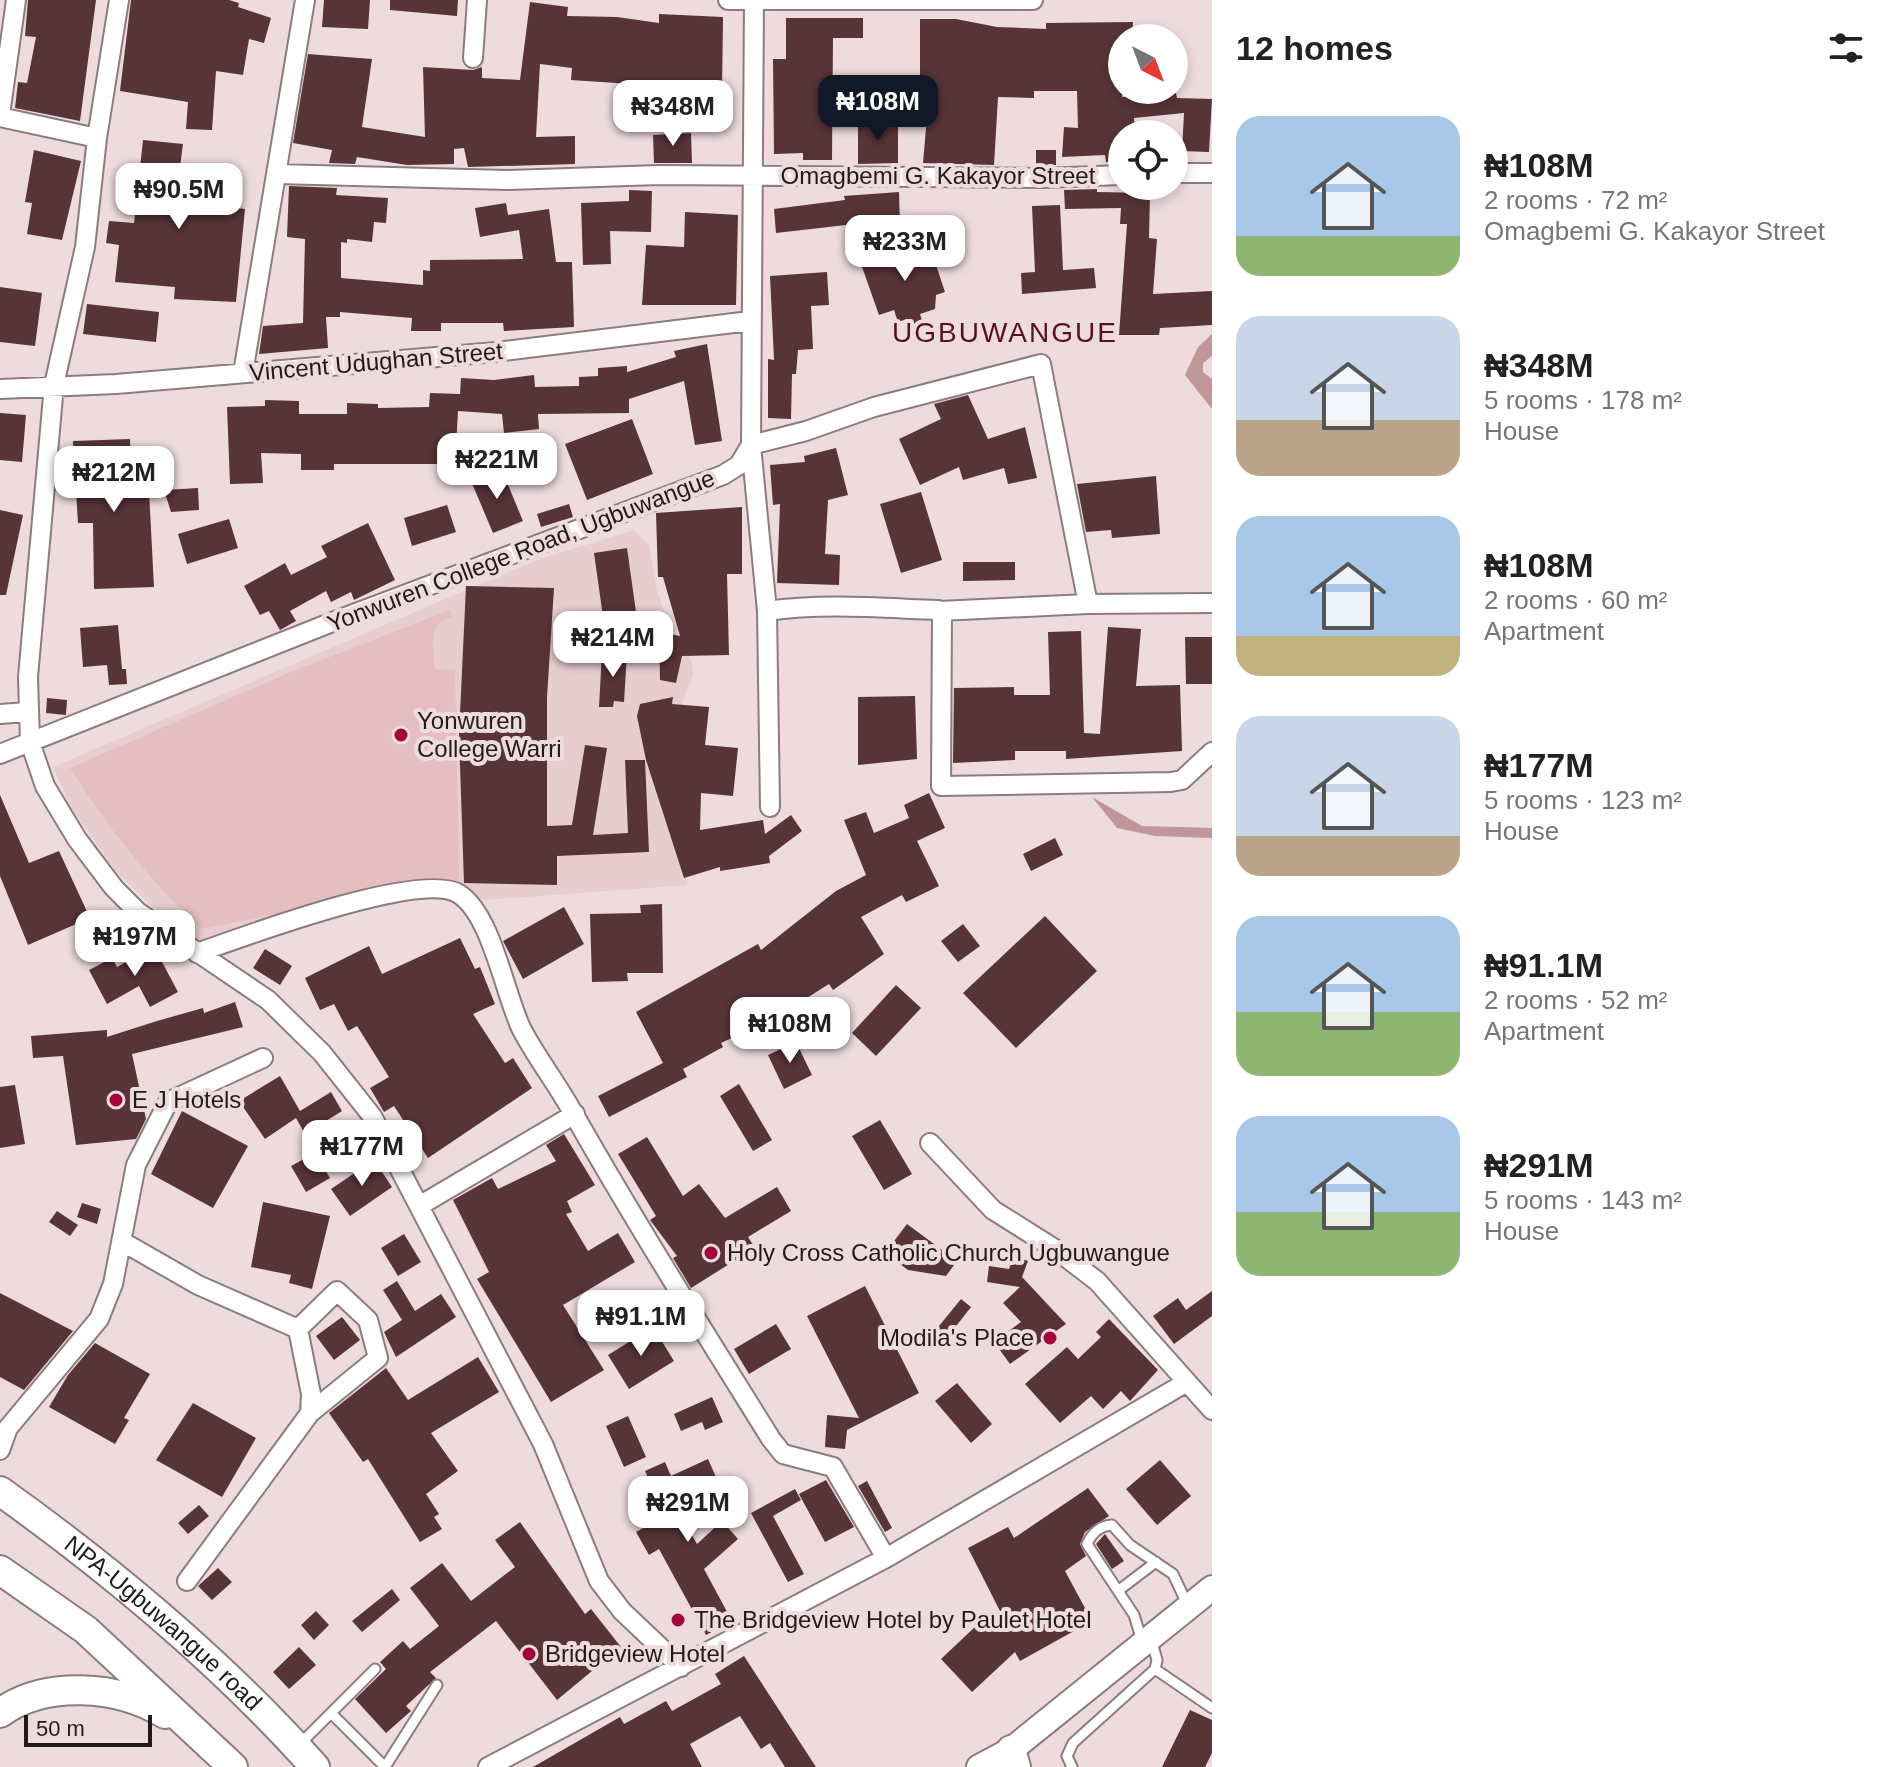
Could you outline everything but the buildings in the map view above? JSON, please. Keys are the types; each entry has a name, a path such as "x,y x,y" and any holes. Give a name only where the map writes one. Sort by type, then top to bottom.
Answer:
{"main road":[{"name":"NPA-Ugbuwangue road","path":"0,1491 127,1590 207,1659 306,1757"},
{"path":"0,1570 86,1630 233,1767"},
{"path":"0,1713 17,1700 57,1690 101,1693 146,1702 200,1736"}],"street":[{"path":"16,0 0,116 97,138"},
{"path":"119,0 97,138 85,247 54,385 27,712 30,742 45,786 95,866 138,912 268,1000 339,1072 372,1116 543,1444 599,1581 622,1611 681,1667"},
{"path":"243,373 305,0"},
{"path":"473,58 477,0"},
{"path":"728,0 1033,0"},
{"path":"754,1 751,445 767,611 770,807"},
{"path":"1188,173 1212,173"},
{"name":"Omagbemi G. Kakayor Street","path":"277,174 507,180 659,175 1108,175"},
{"name":"Vincent Udughan Street","path":"0,389 496,352 750,321"},
{"path":"751,445 806,431 874,407 1041,364 1088,604"},
{"name":"Yonwuren College Road, Ugbuwangue","path":"0,754 340,619 723,475 739,465 751,445"},
{"path":"767,611 801,606 939,611 1088,604 1212,603"},
{"path":"939,611 942,613 941,786 1171,782 1182,780 1212,752"},
{"path":"0,714 27,712"},
{"path":"197,953 365,897 441,889 458,893 477,916 508,985 521,1028 575,1114 622,1200 771,1439 783,1454 833,1467 886,1558"},
{"path":"0,1450 8,1428 99,1319 113,1284 136,1165 168,1102 263,1058"},
{"path":"419,1206 575,1114"},
{"path":"930,1143 993,1210 1055,1249 1097,1281 1212,1410"},
{"path":"123,1242 198,1285 298,1329"},
{"path":"187,1581 310,1413 378,1358 368,1320 337,1291 298,1329"},
{"path":"298,1329 311,1394 310,1413"},
{"path":"488,1767 886,1558 1187,1382"},
{"path":"979,1767 1014,1758 1212,1588"}],"lane":[{"path":"1072,1767 1067,1756 1073,1743 1155,1669 1157,1660 1119,1590 1102,1572 1087,1544 1090,1536 1103,1526 1112,1525 1130,1545 1173,1574 1188,1607"},
{"path":"1119,1590 1156,1562"},
{"path":"306,1757 331,1713 375,1669"},
{"path":"1155,1669 1212,1708"},
{"path":"331,1713 385,1767 437,1685"}],"shaded area":[{"path":"1212,334 1212,356 1203,363 1203,372 1212,379 1212,409 1185,375 1198,347"},
{"name":"Yonwuren College Warri","path":"634,530 649,545 657,591 669,625 692,662 693,675 675,721 675,824 688,885 484,900 473,894 429,885 352,893 202,941 149,903 116,871 72,809 53,767 537,560"},
{"path":"450,610 453,617 439,624 433,644 435,669 455,670 459,881 344,893 309,907 202,929 165,893 131,853 70,768 286,674"},
{"path":"1092,797 1142,826 1212,828 1212,838 1155,836 1117,828"}],"place":[{"name":"Yonwuren College Warri","path":"401,735"},
{"name":"E J Hotels","path":"116,1100"},
{"name":"Holy Cross Catholic Church Ugbuwangue","path":"711,1253"},
{"name":"Modila's Place","path":"1050,1338"},
{"name":"The Bridgeview Hotel by Paulet Hotel","path":"678,1620"},
{"name":"Bridgeview Hotel","path":"529,1654"}],"district":[{"name":"UGBUWANGUE","path":"1005,332"}]}
